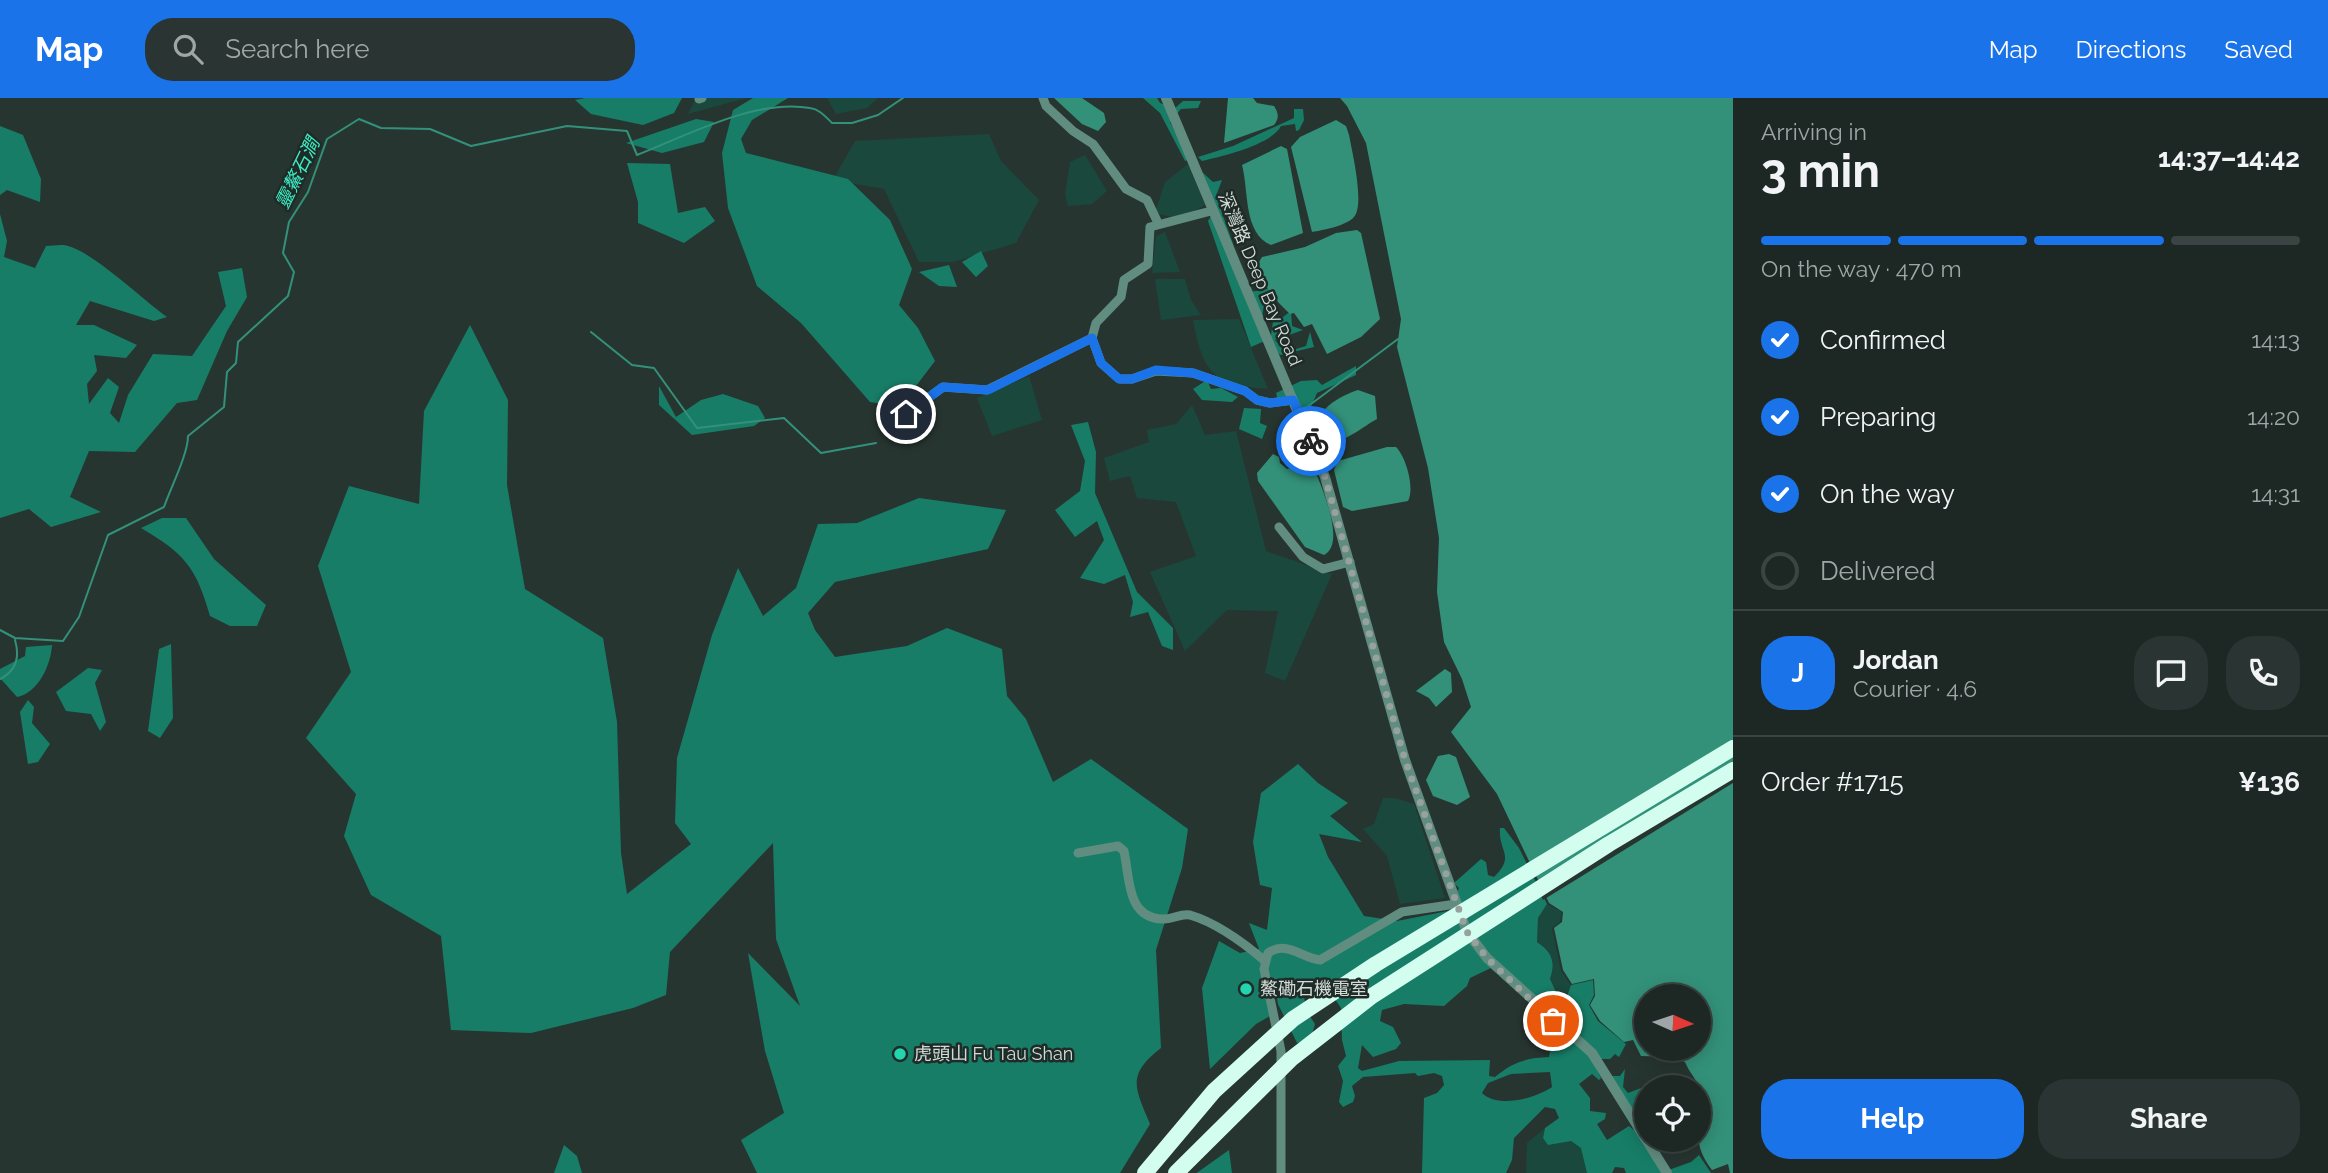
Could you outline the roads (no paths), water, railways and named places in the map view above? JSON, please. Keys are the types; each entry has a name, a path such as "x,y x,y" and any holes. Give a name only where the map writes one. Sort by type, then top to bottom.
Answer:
{"highway":[{"path":"1145,1173 1214,1091 1293,1019 1354,977 1733,748"},
{"path":"1176,1173 1265,1083 1329,1028 1388,985 1609,844 1733,770"}],"street":[{"path":"1043,98 1046,106 1073,131 1093,144 1126,189 1147,200 1158,223"},
{"name":"深灣路 Deep Bay Road","path":"1166,98 1211,211 1325,477 1405,760 1456,904 1477,947 1592,1053 1634,1121"},
{"path":"1211,211 1191,219 1158,223 1150,227 1147,242 1148,264 1124,280 1121,297 1096,323 1092,338 1101,363 1119,379 1132,379 1156,370 1193,373 1245,391 1257,400 1270,403 1293,400"},
{"path":"906,414 943,387 988,390 1092,338"},
{"path":"1279,527 1303,557 1323,569 1350,562"},
{"path":"1077,853 1118,846 1124,852 1136,907 1146,917 1169,919 1188,915 1226,933 1265,961"},
{"path":"1281,1173 1281,1051 1265,961 1268,953 1275,948 1288,947 1311,959 1330,957 1402,912 1456,904"},
{"name":"深灣路 Deep Bay Road","path":"1654,1152 1667,1173"}],"waterway":[{"name":"靈鰲石澗","path":"0,630 15,638 63,641 79,617 108,535 164,507 182,461 188,436 224,407 227,372 236,363 238,342 288,296 294,272 283,253 289,222 308,192 327,139 359,119 381,128 430,129 471,146 567,126 627,131 637,155 699,129 767,108 810,108 819,111 832,123 852,123 878,115 903,98"},
{"path":"591,332 632,365 654,368 697,428 784,418 821,453 876,443"},
{"path":"1303,410 1398,339"},
{"path":"0,679 10,672 15,663 15,640"}],"place":[{"name":"鰲磡石機電室","path":"1246,989"},
{"name":"虎頭山 Fu Tau Shan","path":"900,1054"}]}
